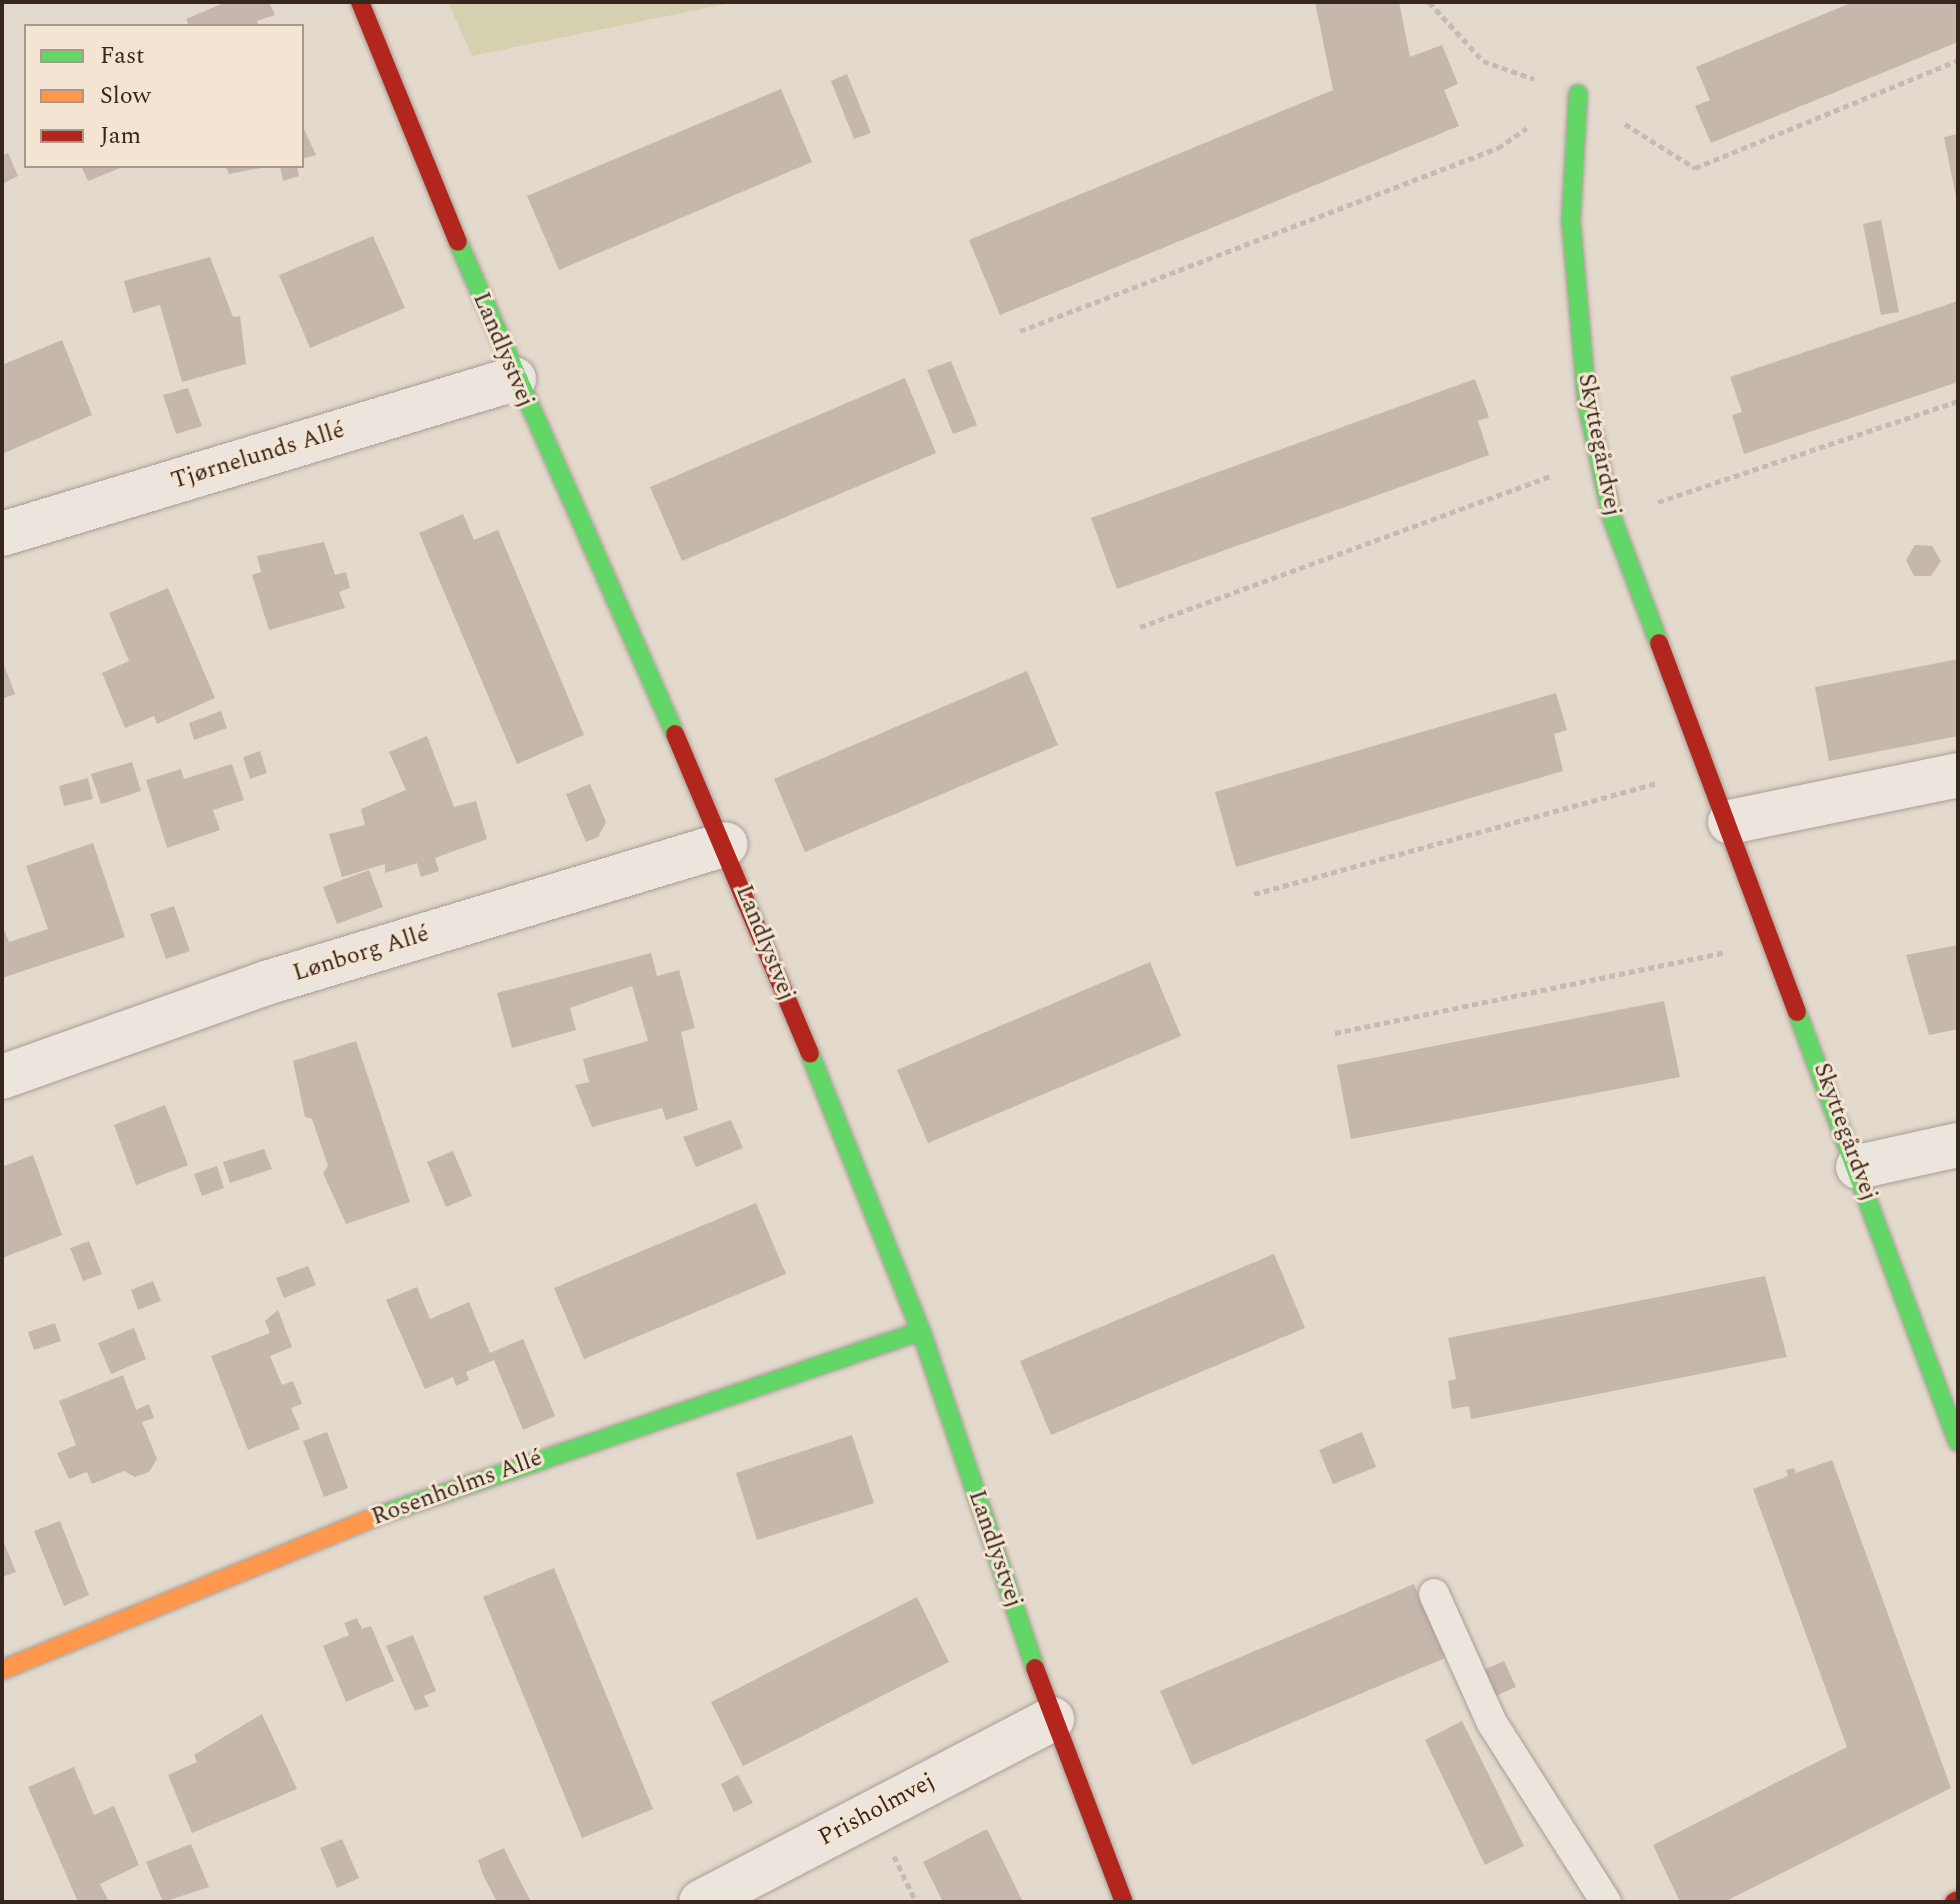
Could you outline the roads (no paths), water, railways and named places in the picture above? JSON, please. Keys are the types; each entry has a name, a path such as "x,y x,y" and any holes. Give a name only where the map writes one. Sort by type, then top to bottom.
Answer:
{"street":[{"name":"Landlystvej","path":"360,2 514,379 725,844 921,1331 1052,1719 1124,1902"},
{"name":"Skyttegårdvej","path":"1578,94 1571,221 1597,460 1612,518 1775,942 1958,1442"},
{"name":"Tjørnelunds Allé","path":"2,534 514,379"},
{"path":"1730,822 1958,775"},
{"name":"Lønborg Allé","path":"2,1077 266,983 725,844"},
{"path":"1858,1167 1958,1145"},
{"name":"Rosenholms Allé","path":"2,1670 440,1491 921,1331"},
{"name":"Prisholmvej","path":"701,1902 1052,1719"}],"lane":[{"path":"1434,1594 1492,1723 1606,1902"}]}
